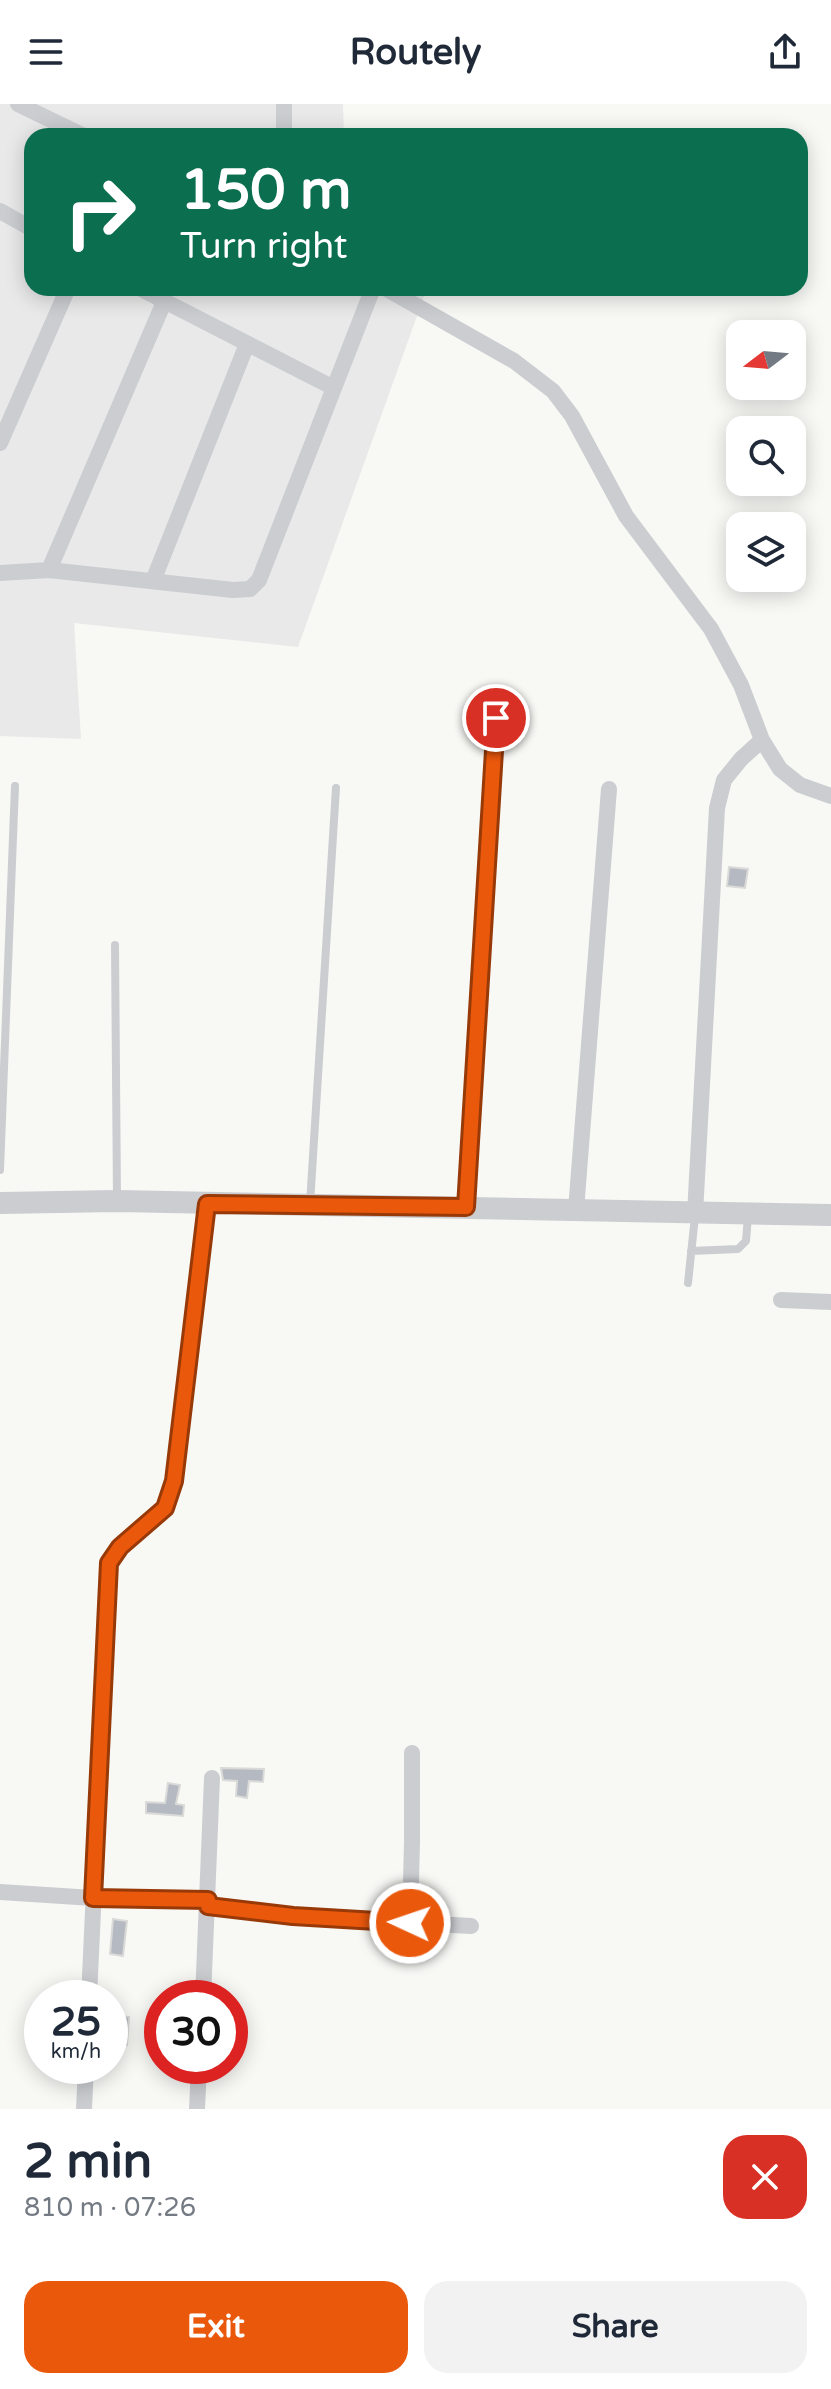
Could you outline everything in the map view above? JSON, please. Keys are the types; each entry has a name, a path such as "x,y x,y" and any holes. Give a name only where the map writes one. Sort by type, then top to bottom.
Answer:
{"street":[{"path":"18,104 68,128"},
{"path":"284,104 284,128"},
{"path":"0,211 24,224"},
{"path":"0,443 64,296"},
{"path":"153,296 334,388"},
{"path":"0,573 49,570 233,590 250,589 259,580 370,296"},
{"path":"399,296 514,361 553,391 572,416 626,516 711,629 741,685 762,740 780,769 800,785 831,796"},
{"path":"49,570 164,302"},
{"path":"153,581 247,344"},
{"path":"466,1207 496,718"},
{"path":"695,1214 717,808 724,780 762,740"},
{"path":"576,1210 609,789"},
{"path":"0,1203 117,1201 831,1215"},
{"path":"90,1980 109,1563 120,1547 165,1508 174,1481 207,1204"},
{"path":"781,1300 831,1302"},
{"path":"410,1923 412,1753"},
{"path":"204,1980 212,1778"},
{"path":"0,1892 208,1903 293,1916 471,1926"},
{"path":"84,2109 85,2084"},
{"path":"197,2109 198,2084"}],"lane":[{"path":"0,1170 15,786"},
{"path":"310,1205 336,788"},
{"path":"115,945 117,1201"},
{"path":"688,1283 695,1214"},
{"path":"691,1251 738,1249 746,1241 748,1215"}],"shaded area":[{"path":"0,104 343,104 344,128 24,128 24,296 424,296 298,647 74,623 81,739 0,736"}],"building":[{"path":"729,867 748,869 745,888 727,886"},
{"path":"221,1768 264,1769 263,1782 249,1781 247,1798 236,1796 237,1781 223,1780"},
{"path":"168,1783 180,1785 176,1804 184,1805 183,1816 146,1813 146,1802 165,1803"},
{"path":"113,1919 127,1921 123,1956 110,1954"}],"route":[{"path":"410,1923 293,1916 208,1906 208,1900 93,1898 109,1563 120,1547 165,1508 174,1481 207,1204 466,1207 496,718"}]}
